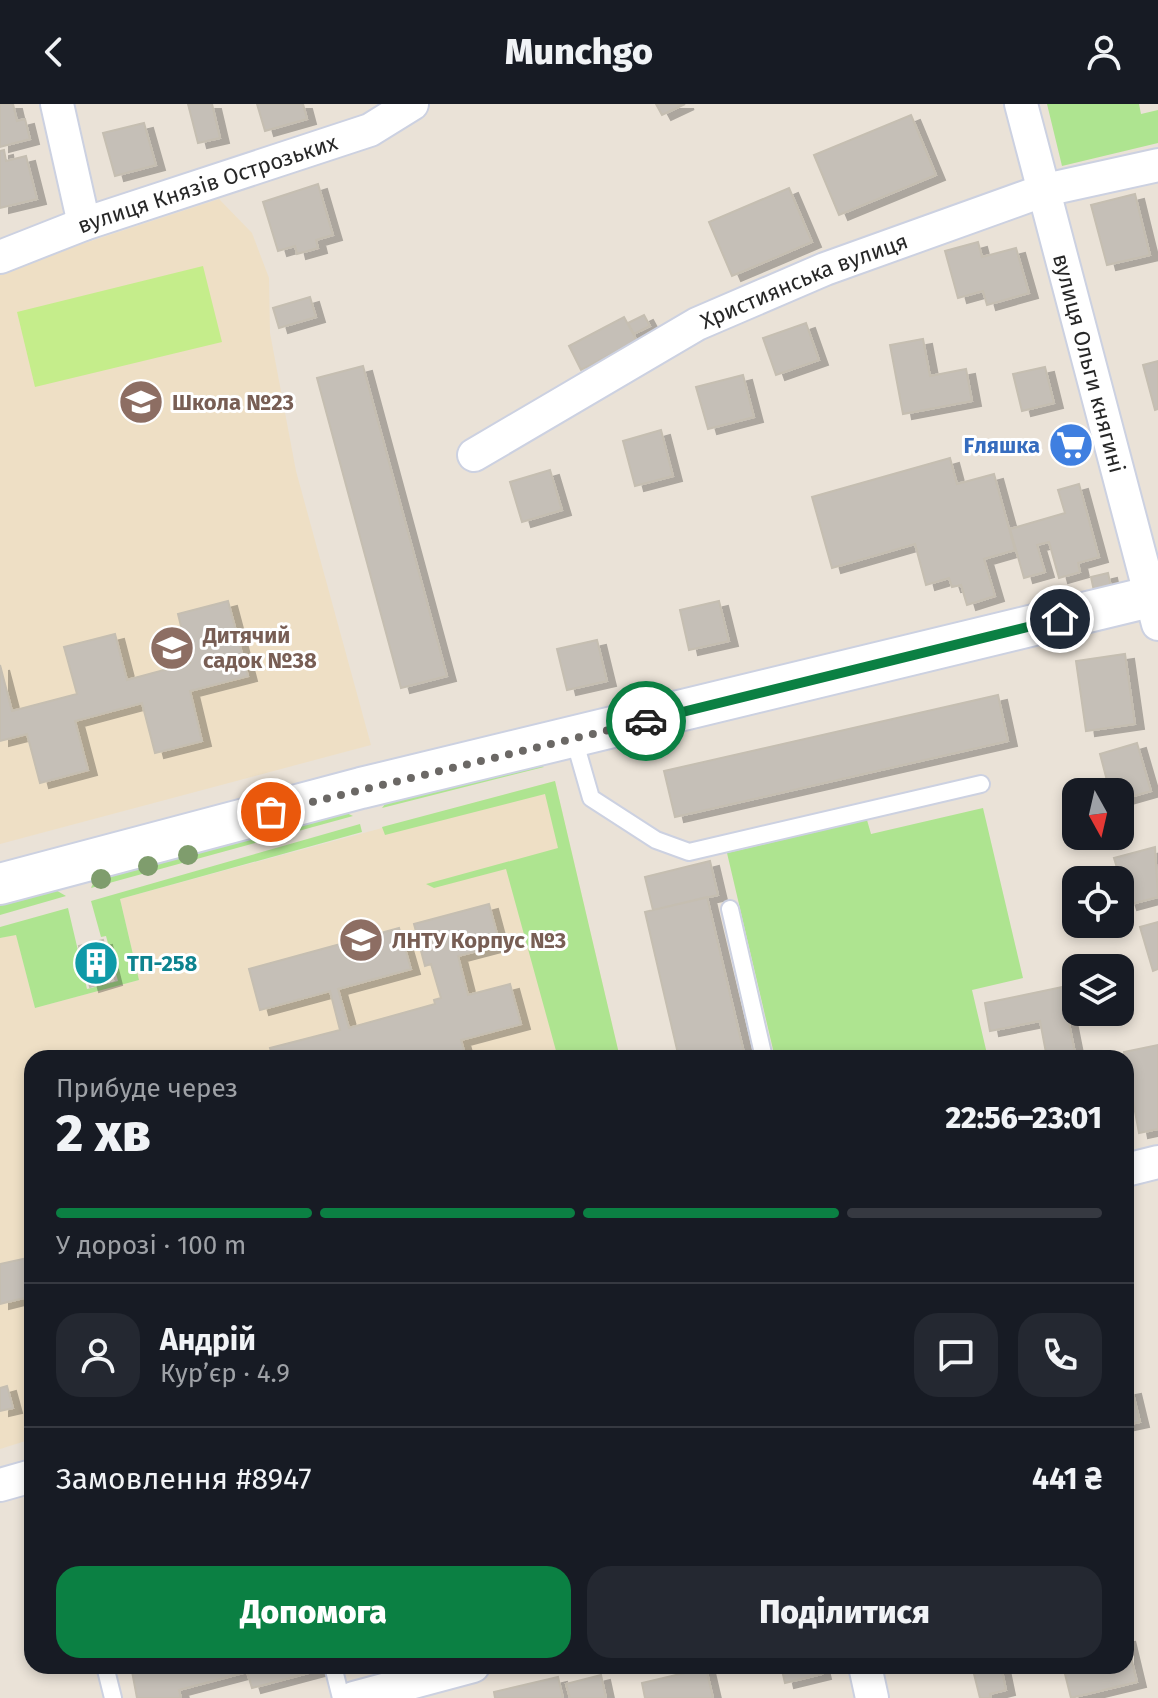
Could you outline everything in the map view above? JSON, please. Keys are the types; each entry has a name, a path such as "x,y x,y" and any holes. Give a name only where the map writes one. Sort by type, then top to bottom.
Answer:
{"street":[{"path":"57,104 84,224"},
{"name":"вулиця Князів Острозьких","path":"0,257 367,117 412,104"},
{"name":"вулиця Ольги княгині","path":"1021,104 1156,605"},
{"name":"Християнська вулиця","path":"474,455 697,324 825,269 1045,190 1158,165"},
{"path":"0,884 361,788 1156,605"},
{"path":"1134,1168 1158,1162"},
{"path":"0,1485 24,1478"},
{"path":"354,1698 443,1674"},
{"path":"867,1674 872,1698"}],"lane":[{"path":"574,739 591,798 656,840 689,852 981,784"},
{"path":"730,909 762,1050"},
{"path":"107,1674 113,1698"},
{"path":"335,1674 341,1698"}],"shaded area":[{"path":"219,199 252,233 269,278 270,333 296,471 371,745 0,844 0,271"},
{"name":"ЛНТУ Корпус №3","path":"555,781 618,1050 24,1050 24,1442 0,1449 0,938 16,934 35,1008 139,980 120,899"}],"green space":[{"path":"1047,104 1139,104 1141,114 1158,110 1158,143 1062,166"},
{"path":"203,266 222,342 35,387 17,312"},
{"path":"532,760 544,767 382,808 392,795"},
{"path":"555,781 618,1050 556,1050 506,869 434,888 426,884 558,848 545,794 385,835 382,827"},
{"path":"336,808 353,816 91,888 97,874"},
{"path":"983,808 1023,978 972,990 986,1050 773,1050 727,853 867,820 871,834"},
{"path":"360,824 362,832 120,899 139,980 35,1008 16,935 0,938 0,927 68,908 87,989 118,981 106,936 101,937 91,901"},
{"path":"47,885 66,896 0,915 0,897"}],"building":[{"path":"0,104 13,104 17,121 25,119 30,139 0,147"},
{"path":"188,104 212,104 220,138 198,143"},
{"path":"257,104 303,104 307,119 265,131"},
{"path":"656,104 685,104 662,115"},
{"path":"911,115 936,175 839,215 814,155"},
{"path":"144,123 156,165 115,176 103,133"},
{"path":"4,150 6,161 26,156 37,199 0,208 0,151"},
{"path":"318,184 333,235 316,240 318,248 297,254 295,246 278,251 263,202"},
{"path":"789,188 812,242 732,276 709,222"},
{"path":"1135,194 1150,255 1107,265 1091,205"},
{"path":"978,242 982,257 1016,248 1029,293 987,305 983,291 958,298 945,251"},
{"path":"310,297 316,317 279,328 273,308"},
{"path":"644,315 650,326 634,334 628,323"},
{"path":"624,317 637,341 581,370 569,346"},
{"path":"806,323 819,360 776,375 763,338"},
{"path":"923,339 930,376 966,369 972,401 903,414 890,345"},
{"path":"1158,361 1158,409 1155,410 1143,365"},
{"path":"363,366 447,676 401,688 317,378"},
{"path":"1045,367 1054,403 1022,411 1013,374"},
{"path":"743,375 754,417 708,429 696,387"},
{"path":"661,430 673,476 635,486 623,441"},
{"path":"950,458 957,484 994,474 1015,550 984,559 995,596 967,605 961,585 952,587 949,578 926,585 915,544 832,568 812,497"},
{"path":"550,470 562,510 522,522 510,482"},
{"path":"1079,484 1099,557 1078,563 1080,572 1059,578 1049,542 1037,545 1045,572 1024,578 1010,529 1065,513 1058,490"},
{"path":"1108,573 1111,587 1094,591 1091,577"},
{"path":"228,601 248,676 190,691 202,741 155,753 142,703 75,721 88,770 40,783 27,734 0,741 0,665 12,711 77,694 64,647 115,634 127,680 190,663 178,614"},
{"path":"719,601 729,641 689,650 680,610"},
{"path":"597,640 607,681 567,690 557,649"},
{"path":"1125,654 1135,724 1086,731 1076,661"},
{"path":"998,695 1008,741 675,817 664,771"},
{"path":"1137,743 1151,791 1134,796 1134,778 1106,778 1100,754"},
{"path":"1155,847 1158,897 1134,903 1134,866 1116,866 1114,858"},
{"path":"710,861 718,895 653,910 645,877"},
{"path":"707,897 743,1050 677,1050 645,912"},
{"path":"489,904 500,945 458,956 468,995 510,984 521,1024 461,1040 464,1050 271,1050 340,1030 330,991 260,1010 249,969 399,928 411,969 338,989 349,1028 435,1004 434,1000 441,998 431,964 425,966 414,924"},
{"path":"1158,922 1158,969 1153,971 1140,927"},
{"name":"ТП-258","path":"103,940 113,980 90,987 79,946"},
{"path":"1062,987 1062,1026 1070,1026 1074,1050 1045,1050 1040,1021 990,1031 985,1003"},
{"path":"1158,1045 1158,1129 1139,1133 1134,1106 1134,1050"},
{"path":"24,1259 24,1298 0,1304 0,1264"},
{"path":"7,1386 13,1408 0,1411 0,1388"},
{"path":"1134,1397 1140,1422 1134,1423"},
{"path":"1134,1669 1137,1682 1071,1698 1065,1674 1134,1674"},
{"path":"132,1674 239,1674 179,1690 181,1698 137,1698"},
{"path":"248,1674 305,1674 252,1688"},
{"path":"680,1674 707,1674 713,1698 645,1698 642,1683"},
{"path":"783,1674 822,1674 785,1683"},
{"path":"974,1674 1003,1674 1006,1690 990,1694 991,1698 980,1698"},
{"path":"601,1675 606,1698 570,1698 566,1684"},
{"path":"558,1677 563,1698 495,1698 494,1692"}],"way so far":[{"path":"271,812 646,721"}],"place":[{"name":"Школа №23","path":"141,402"},
{"name":"Fляшка","path":"1071,445"},
{"name":"Дитячий садок №38","path":"172,648"},
{"name":"ЛНТУ Корпус №3","path":"361,940"},
{"name":"ТП-258","path":"96,963"}],"route":[{"path":"646,721 1060,619"}]}
